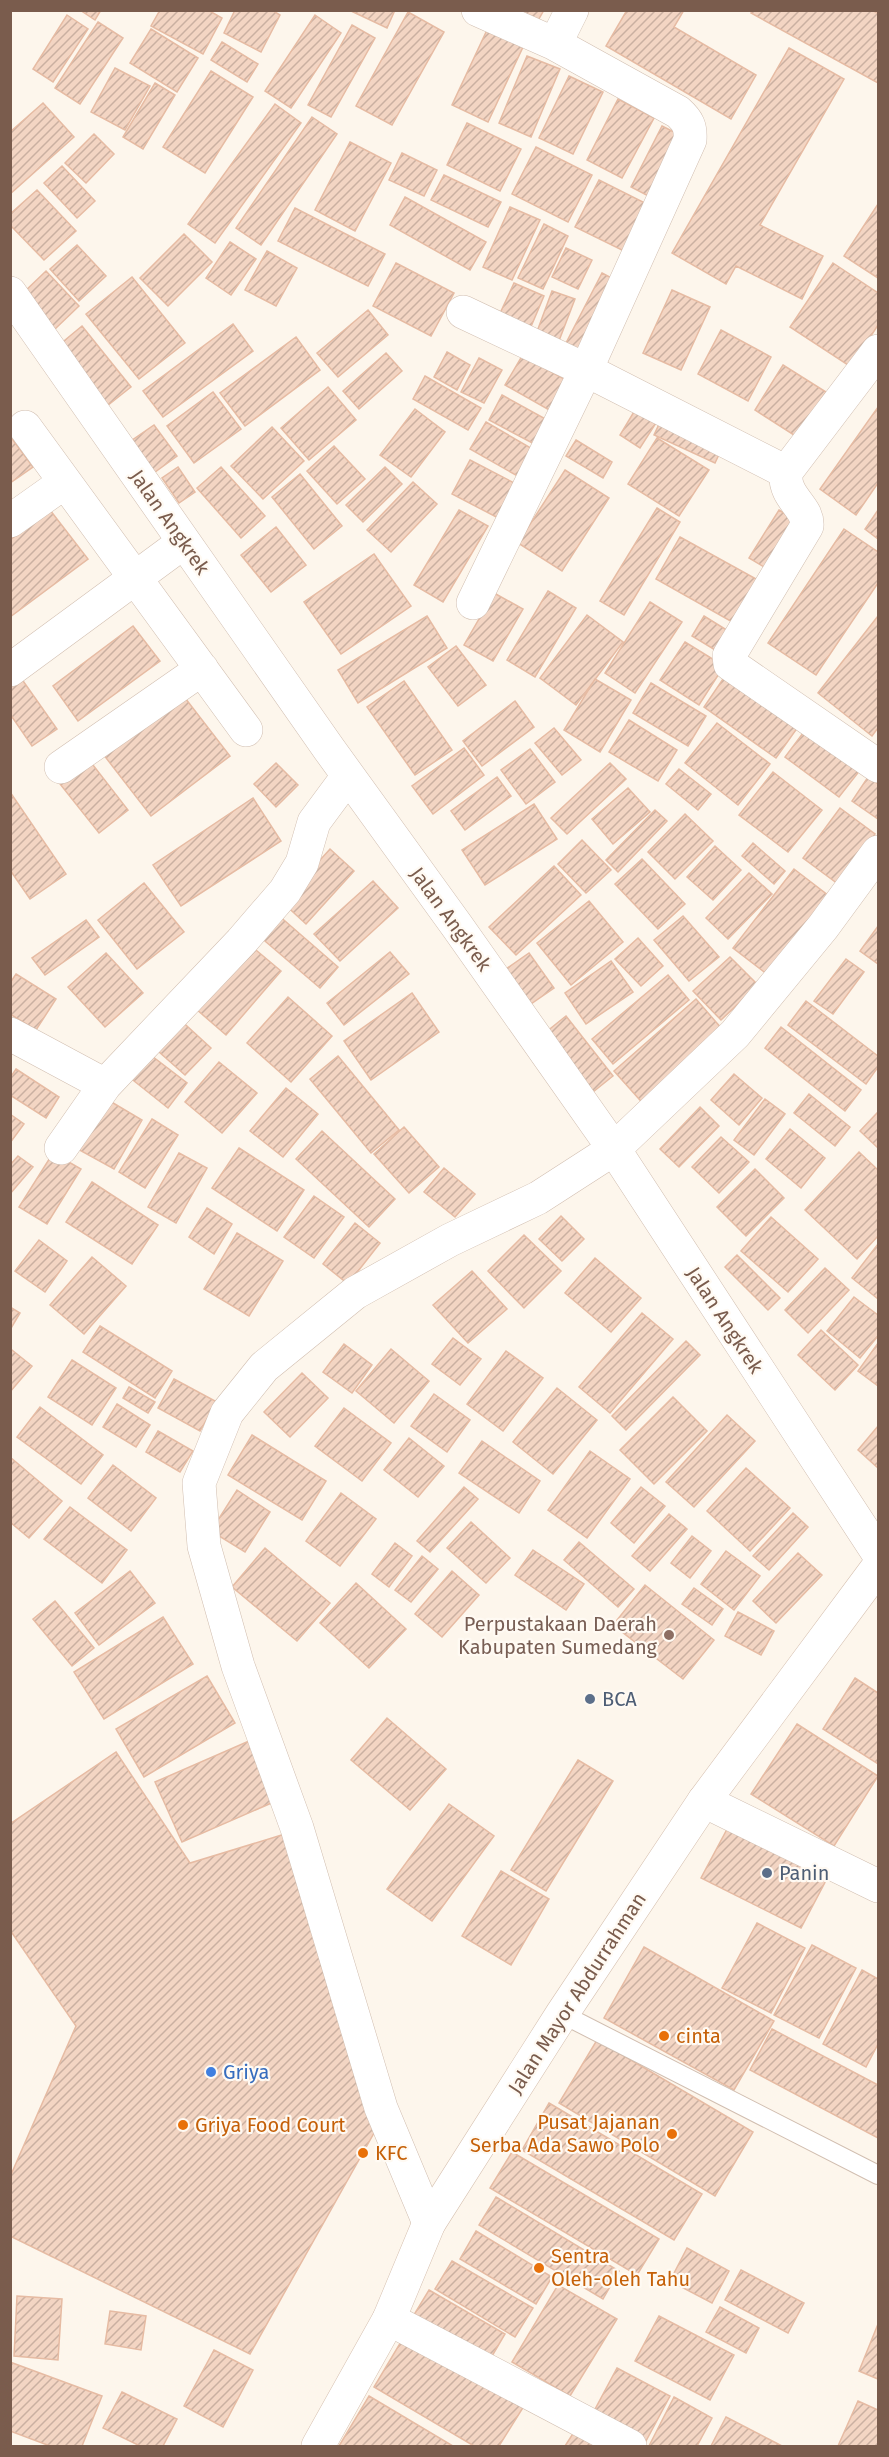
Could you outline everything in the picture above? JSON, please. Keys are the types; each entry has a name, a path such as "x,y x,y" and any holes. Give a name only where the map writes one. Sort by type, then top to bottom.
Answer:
{"street":[{"path":"473,603 586,370 690,140 691,128 678,112 555,44 478,10"},
{"path":"555,44 572,10"},
{"name":"Jalan Angkrek","path":"10,293 348,776 614,1149 879,1553"},
{"path":"463,312 586,370 786,472"},
{"path":"879,351 786,472 785,482 788,492 806,517 807,526 729,656 730,664 879,766"},
{"path":"25,427 246,730"},
{"path":"10,521 65,482"},
{"path":"10,670 184,542"},
{"path":"61,767 201,669"},
{"path":"61,1149 105,1085 241,942 285,891 302,862 314,822 348,776"},
{"path":"429,2223 381,2108 297,1828 238,1666 204,1546 199,1483 227,1413 264,1367 355,1293 450,1240 538,1198 614,1149 735,1034 823,927 879,852"},
{"path":"10,1034 105,1085"},
{"name":"Jalan Mayor Abdurrahman","path":"318,2446 389,2319 429,2223 562,2014 704,1801 879,1567"},
{"path":"704,1801 879,1886"},
{"path":"389,2319 630,2446"}],"lane":[{"path":"562,2014 879,2175"}],"building":[{"path":"80,10 101,10 95,20"},
{"path":"160,10 208,10 222,18 203,54 151,26"},
{"path":"235,10 272,10 280,15 261,52 224,33"},
{"path":"349,10 395,10 387,28"},
{"path":"513,10 544,10 536,24"},
{"path":"627,10 684,10 674,27 756,75 731,119 606,46"},
{"path":"753,10 872,10 878,14 878,83 751,13"},
{"path":"408,12 444,32 392,125 356,106"},
{"path":"67,15 88,29 53,82 33,69"},
{"path":"315,15 341,33 291,108 265,91"},
{"path":"98,22 123,38 80,104 55,88"},
{"path":"352,25 375,38 331,117 308,105"},
{"path":"151,29 198,58 177,92 130,63"},
{"path":"487,30 523,47 488,122 452,105"},
{"path":"222,42 258,64 247,82 211,60"},
{"path":"789,48 844,79 760,225 823,256 802,299 736,266 726,284 672,253"},
{"path":"527,56 560,69 531,137 499,123"},
{"path":"115,68 150,86 125,130 91,112"},
{"path":"211,71 253,97 205,173 163,147"},
{"path":"569,76 603,92 573,154 539,138"},
{"path":"155,83 175,95 143,149 123,137"},
{"path":"618,99 654,118 622,178 587,160"},
{"path":"43,103 74,137 10,194 10,132"},
{"path":"275,104 301,123 215,243 188,224"},
{"path":"312,117 337,134 261,245 236,228"},
{"path":"467,123 521,149 500,191 447,165"},
{"path":"662,126 688,139 658,201 631,187"},
{"path":"94,134 114,154 86,183 65,163"},
{"path":"350,142 391,163 355,231 315,210"},
{"path":"536,147 592,175 568,222 512,194"},
{"path":"402,153 437,170 424,196 389,180"},
{"path":"62,166 95,201 77,218 44,183"},
{"path":"444,175 501,202 488,227 431,200"},
{"path":"599,180 649,205 626,252 575,227"},
{"path":"37,190 76,231 44,260 10,225 10,214"},
{"path":"405,197 486,242 470,270 390,225"},
{"path":"878,204 878,278 844,256"},
{"path":"510,207 540,220 512,280 483,267"},
{"path":"295,208 385,254 368,286 278,241"},
{"path":"544,224 568,236 543,289 518,278"},
{"path":"184,234 212,262 168,306 140,278"},
{"path":"230,242 256,259 231,295 206,278"},
{"path":"77,245 106,276 79,301 50,269"},
{"path":"566,248 592,260 578,289 552,277"},
{"path":"267,251 297,268 276,306 245,290"},
{"path":"396,263 454,293 431,336 373,306"},
{"path":"833,263 878,293 878,325 851,367 790,327"},
{"path":"46,271 79,306 54,330 21,295"},
{"path":"602,273 623,284 585,356 565,345"},
{"path":"132,277 185,343 139,379 86,314"},
{"path":"514,283 544,296 527,336 496,322"},
{"path":"672,290 710,307 681,370 643,353"},
{"path":"552,291 575,299 557,346 535,337"},
{"path":"368,310 388,335 338,377 317,353"},
{"path":"233,324 253,351 163,417 143,391"},
{"path":"82,326 131,387 107,406 59,345"},
{"path":"721,330 771,357 748,401 698,374"},
{"path":"296,337 320,370 245,426 220,393"},
{"path":"447,352 470,365 457,390 434,377"},
{"path":"386,353 402,371 359,409 343,391"},
{"path":"522,356 568,381 551,411 505,385"},
{"path":"479,358 502,370 484,403 461,392"},
{"path":"783,365 826,392 797,437 755,410"},
{"path":"425,376 481,408 468,430 413,399"},
{"path":"328,387 356,420 309,460 281,428"},
{"path":"213,392 241,429 194,463 167,426"},
{"path":"502,395 551,422 538,446 489,420"},
{"path":"878,407 878,483 856,515 820,489"},
{"path":"415,409 445,432 411,477 380,455"},
{"path":"635,410 656,423 640,448 620,435"},
{"path":"661,420 722,448 715,463 654,435"},
{"path":"486,422 536,451 521,478 470,449"},
{"path":"154,425 177,456 151,475 128,443"},
{"path":"272,427 304,461 263,499 231,466"},
{"path":"10,436 33,467 10,483"},
{"path":"657,438 709,470 679,516 628,484"},
{"path":"576,440 612,462 603,478 566,456"},
{"path":"334,446 365,479 337,504 307,471"},
{"path":"470,460 522,487 504,521 452,494"},
{"path":"178,467 195,492 179,503 162,478"},
{"path":"221,467 265,516 241,538 197,488"},
{"path":"385,467 402,484 363,522 346,505"},
{"path":"565,470 609,498 562,571 518,543"},
{"path":"300,474 342,526 314,549 272,497"},
{"path":"413,482 437,504 391,552 367,530"},
{"path":"657,508 680,522 624,615 600,601"},
{"path":"50,510 88,559 10,617 10,540"},
{"path":"459,510 488,526 443,602 414,585"},
{"path":"779,510 803,525 774,573 749,558"},
{"path":"878,510 878,539 865,529"},
{"path":"276,527 306,565 271,592 241,555"},
{"path":"844,529 878,552 878,583 816,675 768,643"},
{"path":"680,537 758,580 734,623 656,579"},
{"path":"374,554 411,606 341,654 304,602"},
{"path":"548,591 576,608 535,677 507,660"},
{"path":"494,593 523,609 493,661 464,645"},
{"path":"650,602 682,622 635,693 605,673"},
{"path":"587,615 623,642 576,705 540,678"},
{"path":"427,616 447,648 358,703 338,670"},
{"path":"704,616 738,637 725,656 692,636"},
{"path":"878,616 878,728 872,736 818,693"},
{"path":"133,626 160,661 78,721 53,686"},
{"path":"685,642 724,666 699,705 660,680"},
{"path":"456,646 486,685 458,706 428,667"},
{"path":"725,676 798,727 776,758 704,707"},
{"path":"21,678 57,729 32,746 10,714 10,685"},
{"path":"595,679 631,700 600,752 564,730"},
{"path":"404,681 452,750 415,775 367,707"},
{"path":"651,683 706,716 688,746 633,713"},
{"path":"182,694 230,756 151,816 103,754"},
{"path":"515,701 534,727 482,766 463,741"},
{"path":"629,720 677,750 658,781 609,752"},
{"path":"717,723 770,764 738,805 685,763"},
{"path":"554,728 581,760 562,775 535,743"},
{"path":"806,729 861,769 839,797 785,757"},
{"path":"464,748 484,775 433,814 412,786"},
{"path":"530,749 555,782 526,804 501,770"},
{"path":"86,756 128,810 99,833 56,779"},
{"path":"276,763 298,785 276,807 254,784"},
{"path":"610,763 626,779 567,834 551,818"},
{"path":"679,769 711,794 698,810 666,784"},
{"path":"773,772 822,810 788,852 739,815"},
{"path":"497,777 511,796 465,830 451,811"},
{"path":"868,777 878,784 878,819 852,801"},
{"path":"628,788 650,812 613,844 592,819"},
{"path":"10,792 66,874 30,899 10,870"},
{"path":"253,798 281,841 181,906 153,865"},
{"path":"534,804 557,839 485,885 462,850"},
{"path":"840,808 875,834 838,884 803,858"},
{"path":"655,810 667,821 618,872 606,860"},
{"path":"685,814 713,841 675,879 648,852"},
{"path":"582,840 611,870 586,893 558,864"},
{"path":"753,843 785,871 774,884 742,856"},
{"path":"715,846 741,870 713,900 687,877"},
{"path":"330,849 354,871 306,924 282,902"},
{"path":"642,859 685,904 658,929 615,884"},
{"path":"554,866 581,895 516,955 489,927"},
{"path":"794,869 829,896 768,975 733,948"},
{"path":"749,873 772,894 728,939 706,918"},
{"path":"373,881 398,908 340,961 314,934"},
{"path":"144,883 184,932 137,969 98,920"},
{"path":"589,901 623,942 571,985 537,943"},
{"path":"277,914 338,967 320,988 259,936"},
{"path":"683,916 719,957 689,981 654,940"},
{"path":"86,920 99,937 45,975 32,958"},
{"path":"878,926 878,964 860,951"},
{"path":"638,938 663,966 641,986 615,959"},
{"path":"250,945 281,971 226,1035 196,1009"},
{"path":"390,952 409,974 344,1025 327,1003"},
{"path":"106,953 143,993 105,1027 68,987"},
{"path":"529,953 554,988 528,1006 503,971"},
{"path":"730,957 758,985 721,1020 693,991"},
{"path":"846,959 864,972 833,1014 814,1001"},
{"path":"611,961 633,992 586,1024 565,993"},
{"path":"16,974 56,999 36,1030 10,1014 10,983"},
{"path":"668,975 689,1000 613,1064 592,1039"},
{"path":"412,993 439,1032 371,1080 344,1041"},
{"path":"288,997 332,1036 291,1082 247,1043"},
{"path":"696,999 729,1037 647,1108 614,1071"},
{"path":"806,1001 878,1056 878,1067 866,1084 788,1025"},
{"path":"176,1016 211,1048 185,1075 150,1044"},
{"path":"566,1016 613,1076 593,1092 546,1032"},
{"path":"781,1027 861,1090 845,1111 765,1048"},
{"path":"148,1053 187,1083 168,1108 129,1077"},
{"path":"338,1056 399,1130 371,1153 310,1079"},
{"path":"219,1062 257,1093 222,1133 185,1102"},
{"path":"16,1069 59,1097 46,1118 10,1095 10,1078"},
{"path":"734,1074 762,1098 739,1125 711,1100"},
{"path":"286,1088 318,1114 283,1157 250,1131"},
{"path":"809,1094 850,1127 835,1146 794,1113"},
{"path":"103,1097 142,1120 114,1169 74,1147"},
{"path":"765,1099 785,1114 754,1155 734,1140"},
{"path":"700,1107 719,1126 679,1167 660,1149"},
{"path":"878,1112 878,1148 860,1131"},
{"path":"10,1114 24,1124 10,1143"},
{"path":"152,1119 178,1135 145,1188 119,1172"},
{"path":"404,1127 439,1167 409,1193 374,1154"},
{"path":"790,1129 825,1158 801,1188 766,1159"},
{"path":"322,1131 395,1199 369,1227 296,1159"},
{"path":"721,1137 749,1162 719,1193 692,1167"},
{"path":"239,1148 304,1190 277,1231 212,1188"},
{"path":"859,1152 878,1170 878,1236 857,1259 805,1210"},
{"path":"53,1153 81,1169 47,1224 19,1207"},
{"path":"179,1153 207,1168 176,1223 148,1207"},
{"path":"18,1156 33,1167 10,1194 10,1165"},
{"path":"444,1168 475,1194 455,1217 424,1192"},
{"path":"755,1169 784,1198 746,1236 717,1207"},
{"path":"92,1182 158,1225 132,1264 66,1222"},
{"path":"314,1196 344,1217 314,1258 284,1237"},
{"path":"207,1208 232,1224 214,1254 189,1237"},
{"path":"561,1216 584,1239 562,1261 539,1239"},
{"path":"771,1217 818,1259 788,1292 741,1251"},
{"path":"355,1223 380,1243 348,1284 323,1264"},
{"path":"237,1233 283,1261 249,1316 204,1289"},
{"path":"524,1235 561,1271 524,1308 488,1271"},
{"path":"39,1240 67,1261 45,1292 15,1271"},
{"path":"878,1244 878,1299 852,1278"},
{"path":"737,1255 780,1298 768,1310 725,1267"},
{"path":"92,1257 126,1286 84,1334 50,1305"},
{"path":"595,1258 641,1298 611,1332 565,1293"},
{"path":"825,1268 849,1290 808,1333 785,1310"},
{"path":"472,1271 507,1309 468,1343 433,1305"},
{"path":"854,1297 878,1315 878,1336 860,1358 827,1331"},
{"path":"10,1307 20,1313 10,1330"},
{"path":"642,1313 673,1339 610,1413 579,1387"},
{"path":"100,1326 172,1371 155,1398 83,1352"},
{"path":"821,1330 858,1365 835,1390 798,1355"},
{"path":"453,1338 481,1359 460,1385 432,1364"},
{"path":"686,1341 700,1355 626,1430 612,1416"},
{"path":"878,1343 878,1386 858,1371"},
{"path":"344,1344 372,1365 352,1393 323,1372"},
{"path":"391,1349 429,1381 394,1423 356,1391"},
{"path":"12,1350 32,1366 10,1392 10,1352"},
{"path":"506,1351 543,1378 503,1431 467,1404"},
{"path":"72,1360 116,1388 92,1425 48,1397"},
{"path":"302,1373 328,1398 290,1437 264,1412"},
{"path":"174,1379 217,1402 200,1431 158,1408"},
{"path":"129,1387 155,1402 148,1413 123,1398"},
{"path":"557,1388 597,1420 553,1474 513,1442"},
{"path":"434,1394 470,1420 447,1452 411,1426"},
{"path":"673,1397 707,1431 654,1484 620,1450"},
{"path":"117,1404 150,1425 136,1447 103,1427"},
{"path":"40,1407 103,1455 81,1484 17,1437"},
{"path":"344,1408 391,1443 362,1481 315,1446"},
{"path":"727,1415 755,1441 694,1507 666,1482"},
{"path":"878,1426 878,1468 858,1450"},
{"path":"158,1431 193,1451 180,1472 146,1452"},
{"path":"252,1435 326,1481 302,1520 228,1475"},
{"path":"409,1438 444,1466 418,1497 384,1470"},
{"path":"482,1441 540,1481 519,1513 459,1473"},
{"path":"590,1451 630,1479 587,1538 548,1510"},
{"path":"10,1457 62,1501 29,1538 10,1522"},
{"path":"113,1465 156,1498 131,1531 88,1498"},
{"path":"746,1468 790,1508 750,1551 707,1511"},
{"path":"464,1487 478,1499 430,1552 417,1541"},
{"path":"641,1487 665,1506 634,1543 611,1523"},
{"path":"237,1490 270,1512 245,1552 211,1531"},
{"path":"341,1493 376,1519 340,1566 306,1541"},
{"path":"70,1507 127,1550 102,1583 44,1539"},
{"path":"793,1513 808,1527 769,1570 753,1556"},
{"path":"669,1514 687,1529 650,1571 632,1556"},
{"path":"471,1522 510,1558 486,1583 447,1548"},
{"path":"692,1536 711,1551 690,1578 671,1563"},
{"path":"579,1542 634,1589 618,1607 564,1560"},
{"path":"395,1543 412,1556 389,1587 372,1574"},
{"path":"265,1548 330,1603 297,1641 232,1587"},
{"path":"533,1550 584,1584 566,1610 515,1575"},
{"path":"726,1551 760,1576 734,1610 701,1584"},
{"path":"798,1553 822,1575 776,1623 753,1601"},
{"path":"422,1556 438,1569 411,1602 395,1590"},
{"path":"130,1571 155,1603 99,1645 75,1613"},
{"path":"452,1571 479,1595 442,1637 415,1614"},
{"path":"356,1583 406,1629 369,1668 320,1623"},
{"path":"645,1585 714,1640 683,1679 613,1625"},
{"path":"694,1588 723,1609 712,1625 682,1604"},
{"path":"55,1601 94,1648 72,1666 33,1619"},
{"path":"738,1612 774,1631 761,1655 725,1636"},
{"path":"163,1617 193,1664 104,1719 74,1672"},
{"path":"207,1676 235,1723 144,1777 116,1729"},
{"path":"855,1678 878,1693 878,1764 823,1729"},
{"path":"387,1718 446,1769 410,1810 351,1760"},
{"path":"797,1724 878,1776 834,1846 751,1794"},
{"path":"249,1741 276,1801 182,1842 155,1782"},
{"name":"Griya","path":"116,1752 190,1863 285,1834 383,2117 250,2354 10,2236 10,2177 76,2026 10,1930 10,1824"},
{"path":"578,1760 613,1781 546,1891 511,1870"},
{"path":"449,1804 494,1836 432,1921 387,1889"},
{"name":"Panin","path":"733,1818 832,1869 801,1928 701,1878"},
{"path":"501,1871 549,1899 511,1965 462,1936"},
{"path":"757,1923 805,1948 771,2013 722,1988"},
{"path":"812,1945 856,1968 819,2038 774,2015"},
{"path":"644,1947 774,2021 734,2090 604,2018"},
{"path":"862,1970 878,1979 878,2044 866,2067 823,2044"},
{"path":"772,2029 878,2085 878,2138 750,2070"},
{"path":"597,2040 753,2132 715,2196 559,2103"},
{"path":"549,2103 702,2194 674,2240 522,2150"},
{"path":"512,2152 659,2239 637,2275 490,2188"},
{"path":"496,2197 619,2271 603,2299 479,2225"},
{"path":"476,2231 552,2277 536,2304 460,2259"},
{"path":"687,2248 729,2271 712,2303 670,2281"},
{"path":"452,2261 533,2308 515,2337 435,2289"},
{"path":"741,2270 804,2303 788,2333 725,2300"},
{"path":"558,2285 617,2319 570,2396 512,2362"},
{"path":"429,2290 505,2334 485,2368 409,2323"},
{"path":"17,2296 62,2299 58,2360 14,2356"},
{"path":"720,2307 759,2328 746,2353 706,2332"},
{"path":"110,2311 146,2316 141,2350 105,2344"},
{"path":"659,2316 734,2355 710,2400 635,2361"},
{"path":"878,2324 878,2379 859,2371"},
{"path":"405,2335 524,2406 499,2446 474,2446 374,2387"},
{"path":"214,2350 253,2370 223,2427 184,2406"},
{"path":"10,2362 102,2396 82,2446 50,2446 10,2431"},
{"path":"617,2368 670,2396 646,2441 593,2413"},
{"path":"122,2392 177,2419 163,2446 140,2446 103,2428"},
{"path":"369,2396 453,2446 339,2446"},
{"path":"674,2397 712,2418 697,2446 649,2446"},
{"path":"858,2401 878,2410 878,2446 838,2446"},
{"path":"726,2417 782,2446 711,2446"},
{"path":"574,2432 598,2446 565,2446"}],"place":[{"name":"Perpustakaan Daerah Kabupaten Sumedang","path":"669,1635"},
{"name":"BCA","path":"590,1699"},
{"name":"Panin","path":"767,1873"},
{"name":"cinta","path":"664,2036"},
{"name":"Griya","path":"211,2072"},
{"name":"Griya Food Court","path":"183,2125"},
{"name":"Pusat Jajanan Serba Ada Sawo Polo","path":"672,2134"},
{"name":"KFC","path":"363,2153"},
{"name":"Sentra Oleh-oleh Tahu","path":"539,2268"}]}
